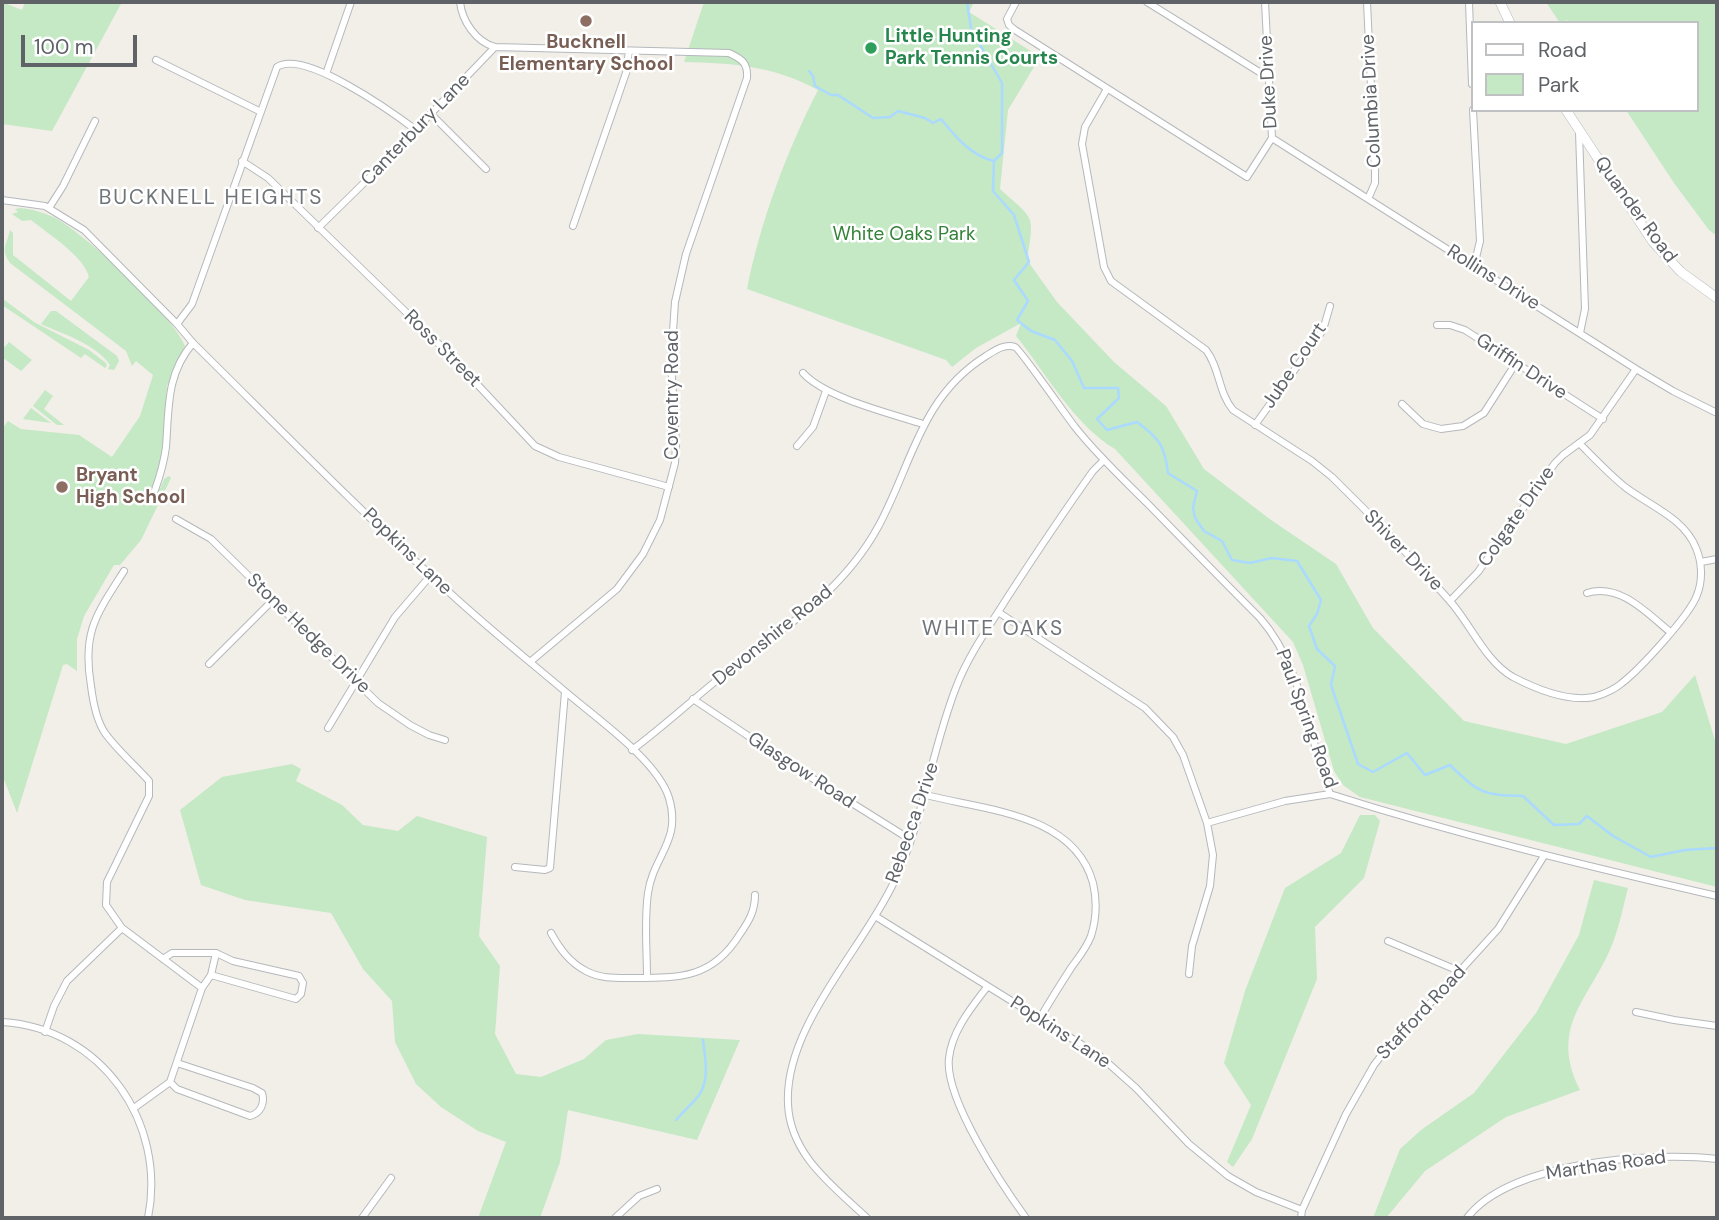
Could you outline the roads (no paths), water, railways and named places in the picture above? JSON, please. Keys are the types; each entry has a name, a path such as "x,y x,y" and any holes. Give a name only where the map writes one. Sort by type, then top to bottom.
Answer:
{"street":[{"path":"326,74 351,2"},
{"path":"460,2 463,16 484,44 495,47 629,51 626,73 573,226"},
{"path":"1016,2 1007,19 1009,25 1107,89"},
{"path":"1147,2 1158,5 1269,78"},
{"name":"Duke Drive","path":"1107,89 1247,177 1272,138 1265,2"},
{"name":"Columbia Drive","path":"1367,2 1375,172 1375,183 1367,199"},
{"path":"1469,2 1470,29"},
{"path":"1500,2 1509,21"},
{"name":"Canterbury Lane","path":"318,228 495,47"},
{"name":"Coventry Road","path":"530,662 606,599 627,576 655,532 665,508 676,444 671,361 675,302 686,254 747,78 747,66 729,53 629,51"},
{"path":"156,60 259,111"},
{"path":"177,324 192,303 259,111 274,71 281,64 292,63 346,83 416,130"},
{"name":"Shiver Drive","path":"1107,89 1085,127 1082,144 1105,271 1116,286 1206,350 1216,366 1222,392 1233,411 1332,477 1450,601 1504,671 1519,680 1566,697 1597,696 1616,688 1691,608 1700,584 1701,562"},
{"path":"1474,112 1480,241 1474,266"},
{"name":"Quander Road","path":"1567,112 1667,258 1690,280 1717,298"},
{"path":"431,114 486,169"},
{"path":"49,208 95,121"},
{"path":"1579,132 1585,309 1580,333"},
{"name":"Rollins Drive","path":"1272,138 1636,369 1717,412"},
{"name":"Ross Street","path":"242,161 268,178 446,351 535,446 559,457 669,487"},
{"name":"Popkins Lane","path":"2,200 49,208 89,234 177,324 192,343 431,575 632,750 661,781 672,814 666,849 653,874 648,891 647,978"},
{"name":"Jube Court","path":"1255,425 1323,330 1330,306"},
{"name":"Griffin Drive","path":"1437,325 1461,328 1603,419"},
{"path":"155,490 165,457 171,381 179,361 192,343"},
{"name":"Devonshire Road","path":"632,750 693,699 808,611 851,569 879,525 923,424 943,394 962,373 994,351 1004,346 1015,347"},
{"name":"Paul Spring Road","path":"1015,347 1023,354 1076,429 1274,635 1292,672 1330,794 1381,811 1544,856 1717,896"},
{"path":"1402,404 1418,421 1434,428 1463,426 1483,413 1516,363"},
{"name":"Colgate Drive","path":"1450,601 1491,555 1555,463 1590,435 1603,419 1636,369"},
{"path":"803,373 826,391 923,424"},
{"path":"797,446 813,428 826,391"},
{"path":"1579,443 1623,485 1682,527 1696,547 1701,562 1717,559"},
{"name":"Rebecca Drive","path":"867,1218 804,1154 791,1125 788,1090 791,1065 826,993 895,881 926,795 945,721 972,652 1074,498 1104,460"},
{"name":"Stone Hedge Drive","path":"176,519 211,539 397,718 429,735 445,740"},
{"path":"124,571 92,624 87,654 97,716 105,732 149,781 149,796 107,882 106,905 122,928 202,988"},
{"path":"328,728 395,617 431,575"},
{"path":"1587,593 1601,590 1621,596 1643,609 1670,632"},
{"path":"209,664 274,600"},
{"path":"998,612 1127,695 1160,722 1183,755 1207,823 1212,849 1212,869 1192,946 1189,974"},
{"path":"515,867 545,870 550,867 565,692"},
{"name":"Glasgow Road","path":"693,699 911,840"},
{"path":"1207,823 1285,801 1330,794"},
{"path":"926,795 989,809 1039,825 1066,841 1084,862 1095,897 1091,934 1084,951 1040,1018"},
{"name":"Stafford Road","path":"1302,1214 1346,1114 1374,1065 1497,929 1544,856"},
{"path":"551,933 564,955 586,971 607,978 688,975 719,960 734,944 751,918 755,895"},
{"name":"Popkins Lane","path":"875,916 1089,1048 1112,1065 1189,1144 1228,1176 1302,1214"},
{"path":"46,1032 54,1006 67,981 122,928"},
{"path":"1388,941 1459,971"},
{"path":"163,959 172,953 216,953 233,961 299,976 303,983 301,994 296,999 211,975"},
{"path":"134,1108 170,1082 202,988 211,975 216,953"},
{"path":"988,987 958,1028 949,1055 949,1075 966,1119 1026,1218"},
{"path":"1636,1012 1717,1026"},
{"path":"2,1022 46,1032 73,1045 95,1061 115,1081 134,1108 141,1124 151,1169 148,1218"},
{"path":"170,1082 177,1089 250,1116 256,1114 264,1100 262,1093 253,1088 177,1063"},
{"name":"Marthas Road","path":"1467,1218 1478,1205 1496,1192 1548,1173 1651,1156 1717,1159"},
{"path":"362,1218 391,1178"},
{"path":"615,1218 639,1196 657,1189"}],"waterway":[{"path":"967,2 971,29 1002,83 1002,153 994,161 993,191 1014,215 1029,262 1014,280 1028,301 1017,320 1031,331 1055,340 1072,361 1084,388 1118,388 1119,398 1097,419 1107,430 1137,422 1156,438 1163,449 1168,473 1197,491 1193,507 1195,518 1204,531 1222,541 1232,560 1250,563 1272,558 1297,561 1321,600 1317,614 1309,626 1317,649 1335,666 1331,685 1358,764 1373,772 1407,753 1425,775 1450,765 1482,791 1523,796 1554,825 1579,824 1587,816 1613,836 1651,857 1685,850 1717,848"},
{"path":"809,71 815,86 831,95 838,95 873,118 890,117 898,111 925,118 933,123 941,119 971,150 994,161"},
{"path":"676,1120 697,1098 705,1082 703,1040"}],"place":[{"name":"Bucknell Elementary School","path":"586,21"},
{"name":"Little Hunting Park Tennis Courts","path":"871,48"},
{"name":"Bryant High School","path":"62,487"}],"district":[{"name":"BUCKNELL HEIGHTS","path":"211,198"},
{"name":"WHITE OAKS","path":"993,629"}],"park label":[{"name":"White Oaks Park","path":"904,235"}]}
